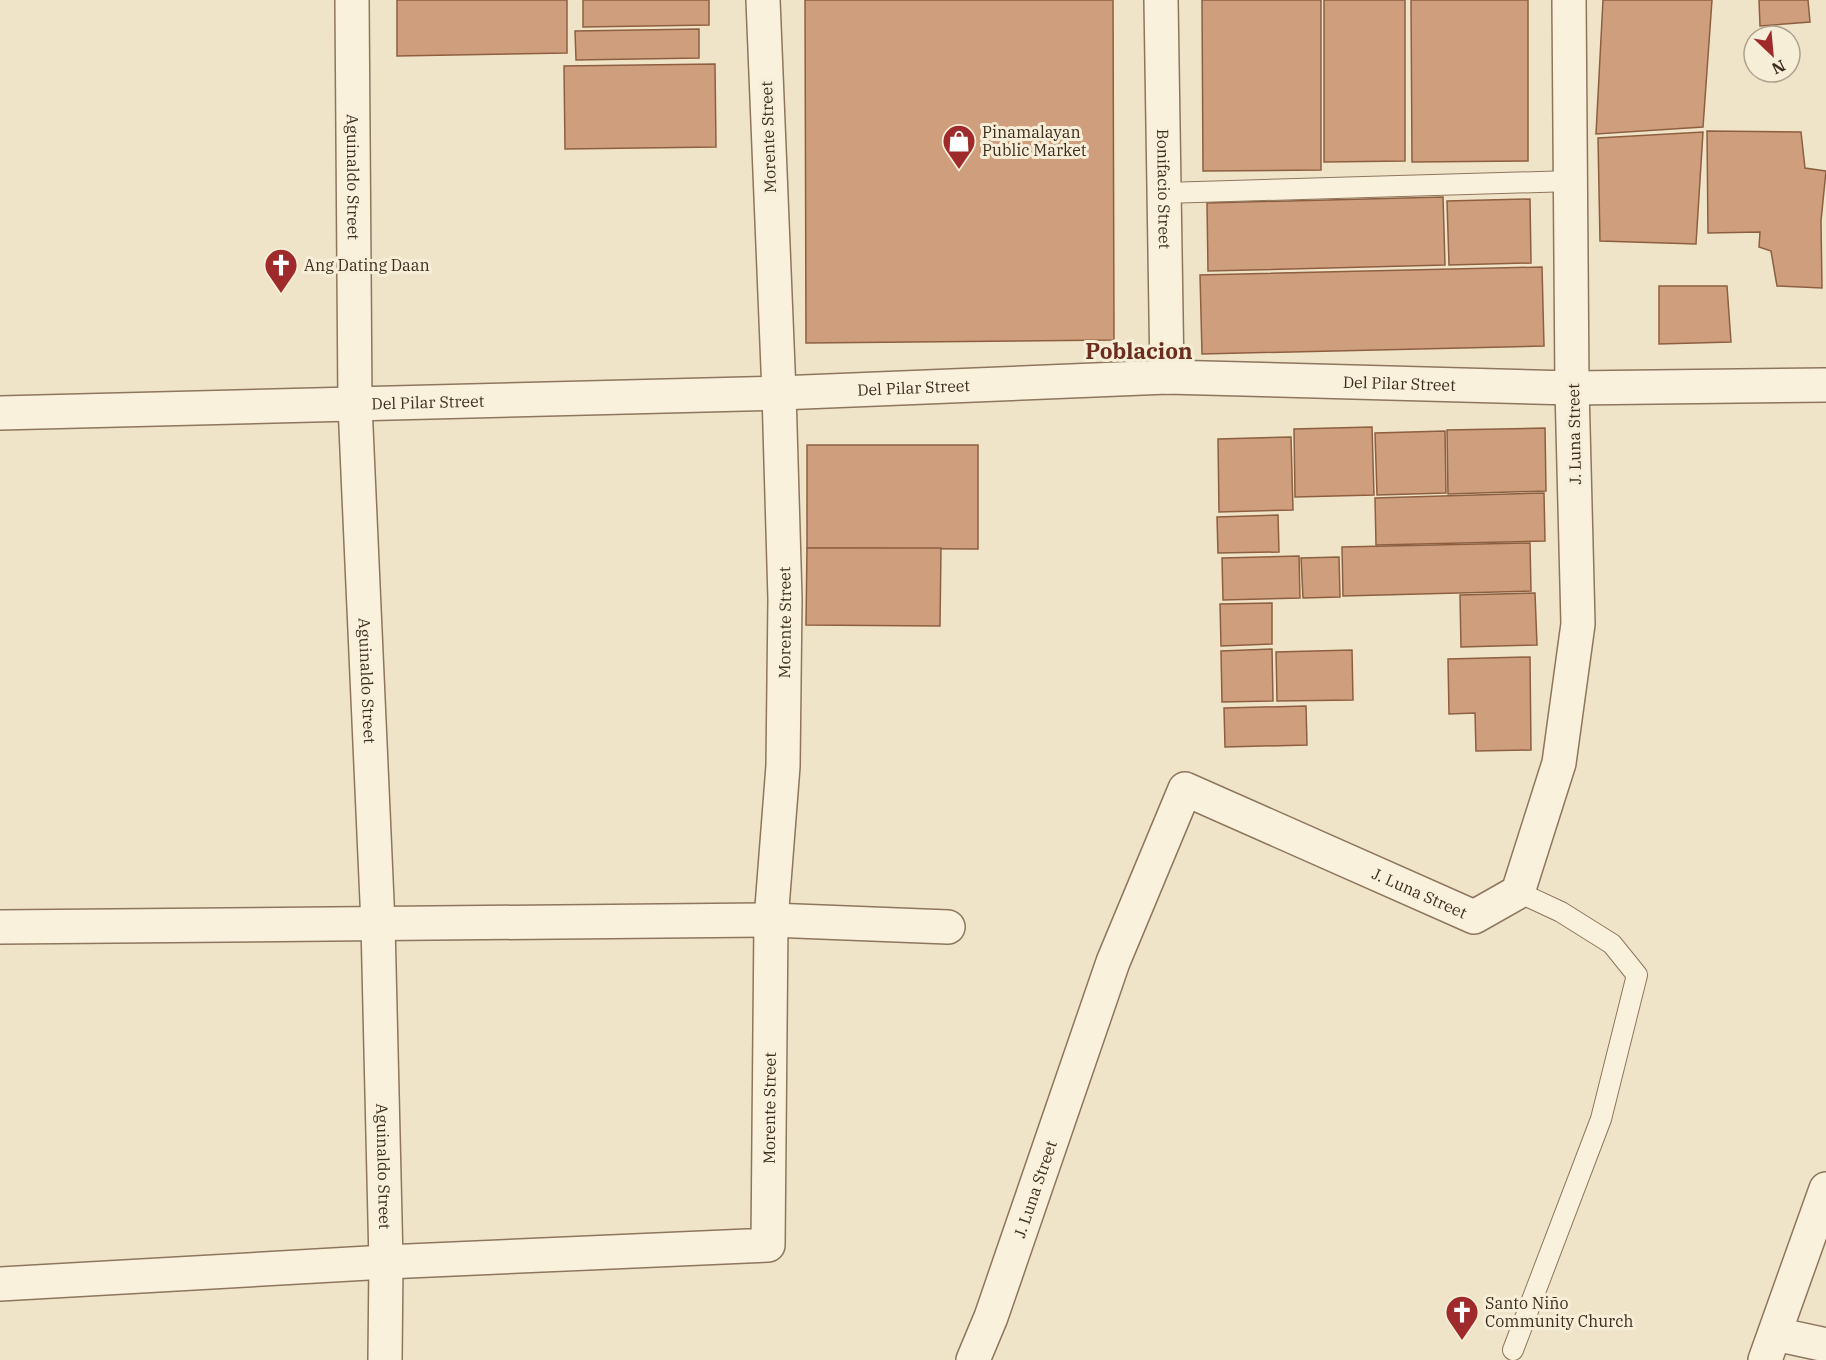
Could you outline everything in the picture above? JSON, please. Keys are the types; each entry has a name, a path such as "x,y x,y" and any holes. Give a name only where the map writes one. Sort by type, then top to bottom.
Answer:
{"street":[{"name":"Aguinaldo Street","path":"352,0 355,405 378,924 386,1262 385,1360"},
{"name":"Morente Street","path":"386,1262 768,1245 771,920 783,766 785,599 763,0"},
{"name":"Bonifacio Street","path":"1161,0 1167,377"},
{"name":"J. Luna Street","path":"973,1360 991,1317 1113,962 1185,789 1474,917 1518,892 1559,763 1578,624 1572,388 1569,0"},
{"name":"Del Pilar Street","path":"0,413 779,393 1167,377 1572,388 1826,385"},
{"path":"0,927 771,920 948,927"},
{"path":"1826,1189 1770,1347 1826,1345"},
{"path":"0,1284 386,1262"}],"lane":[{"path":"1164,193 1571,181"},
{"path":"1513,1350 1601,1119 1637,975 1612,944 1561,912 1518,892"}],"building":[{"path":"397,0 567,0 567,53 397,56"},
{"path":"583,0 709,0 709,25 583,27"},
{"name":"Pinamalayan Public Market","path":"805,0 1113,0 1114,340 806,343"},
{"path":"1202,0 1321,0 1321,170 1203,171"},
{"path":"1324,0 1405,0 1405,161 1324,162"},
{"path":"1411,0 1528,0 1528,161 1412,162"},
{"path":"1603,0 1712,0 1703,127 1596,134"},
{"path":"1759,0 1808,0 1810,22 1760,24"},
{"path":"699,29 699,58 576,60 575,31"},
{"path":"715,64 716,147 565,149 564,66"},
{"path":"1707,131 1801,132 1805,168 1826,171 1821,221 1822,288 1777,286 1771,251 1759,247 1760,232 1708,233"},
{"path":"1703,132 1696,244 1600,241 1598,138"},
{"path":"1443,197 1445,265 1208,271 1207,203"},
{"path":"1530,199 1531,263 1449,265 1447,201"},
{"path":"1542,267 1544,346 1202,354 1200,275"},
{"path":"1659,286 1727,286 1731,342 1659,344"},
{"path":"1372,427 1374,495 1295,497 1294,429"},
{"path":"1545,428 1546,491 1448,494 1447,430"},
{"path":"1445,431 1446,493 1377,495 1375,433"},
{"path":"1291,437 1293,510 1219,512 1218,439"},
{"path":"807,445 978,445 978,549 807,548"},
{"path":"1544,493 1545,541 1376,545 1375,498"},
{"path":"1278,515 1279,552 1218,553 1217,517"},
{"path":"1530,543 1531,591 1343,596 1342,547"},
{"path":"807,548 941,548 940,626 806,625"},
{"path":"1299,556 1300,598 1223,600 1222,558"},
{"path":"1339,557 1340,597 1303,598 1301,558"},
{"path":"1535,593 1537,645 1461,647 1460,595"},
{"path":"1272,603 1272,644 1221,646 1220,604"},
{"path":"1272,649 1273,701 1222,702 1221,651"},
{"path":"1352,650 1353,700 1277,701 1276,652"},
{"path":"1530,657 1531,750 1476,751 1475,713 1449,714 1448,659"},
{"path":"1306,706 1307,745 1225,747 1224,708"}],"place":[{"name":"Pinamalayan Public Market","path":"959,170"},
{"name":"Ang Dating Daan","path":"281,294"},
{"name":"Santo Niño Community Church","path":"1462,1341"}],"district":[{"name":"Poblacion","path":"1139,350"}]}
